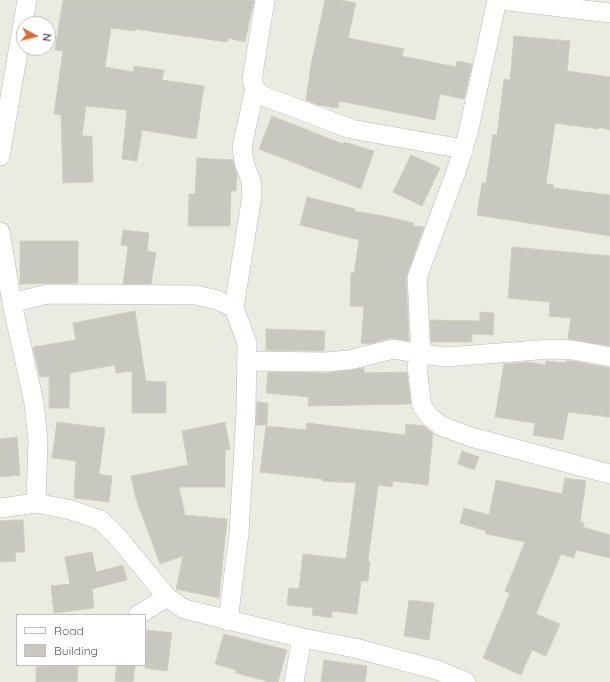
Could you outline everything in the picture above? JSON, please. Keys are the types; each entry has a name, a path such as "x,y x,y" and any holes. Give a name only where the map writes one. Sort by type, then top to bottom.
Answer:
{"street":[{"path":"0,156 27,0"},
{"path":"228,621 239,533 247,343 234,308 251,202 251,181 244,162 242,147 254,88 252,73 266,0"},
{"path":"497,0 463,149 417,278 421,354 417,367 422,406 429,416 441,426 470,437 610,474"},
{"path":"501,0 610,13"},
{"path":"254,88 261,95 351,129 463,149"},
{"path":"0,232 12,303 34,403 38,440 36,503"},
{"path":"12,303 47,294 196,295 217,300 234,308"},
{"path":"246,361 325,362 349,360 393,349 446,357 551,349 573,350 610,357"},
{"path":"0,508 36,503 71,510 100,520 115,534 166,597 184,609 228,621 377,654 437,670 466,682"},
{"path":"140,614 166,597"},
{"path":"294,682 302,638"}],"building":[{"path":"63,0 254,0 245,42 228,38 227,42 135,29 135,31 111,28 105,67 133,72 134,66 164,70 162,80 204,86 196,139 142,130 137,161 122,159 127,110 86,106 82,136 92,136 93,182 63,183 61,115 54,114 63,51 56,50"},
{"path":"325,0 340,0 356,3 348,38 404,49 402,56 456,67 457,61 472,64 464,99 440,94 435,120 339,101 338,108 318,105 306,100 311,65"},
{"path":"514,36 570,41 567,71 610,77 610,130 599,127 598,129 555,123 546,184 554,185 553,188 610,195 610,236 477,215 482,183 486,183 493,134 497,135 504,79 510,80"},
{"path":"272,116 343,144 344,142 374,151 361,189 259,149"},
{"path":"411,155 440,168 422,206 393,192"},
{"path":"197,158 233,160 237,174 236,191 231,191 230,226 188,226 189,194 195,194"},
{"path":"307,197 355,209 354,211 384,216 414,223 413,226 424,227 406,278 409,341 391,338 369,344 361,343 364,307 350,306 351,273 354,273 359,240 300,225"},
{"path":"123,230 149,233 147,251 156,253 151,284 123,284 128,246 121,245"},
{"path":"20,241 78,241 78,283 20,284"},
{"path":"512,247 610,256 610,346 568,339 571,318 549,316 550,302 508,298"},
{"path":"135,311 146,381 166,382 166,413 132,413 132,371 116,373 115,365 70,373 69,408 49,408 49,376 40,377 33,347 76,340 73,323"},
{"path":"480,312 494,313 493,335 472,334 472,342 431,342 430,320 480,321"},
{"path":"266,329 325,331 324,351 266,350"},
{"path":"546,361 566,363 566,361 572,361 610,368 610,417 568,412 563,440 533,435 535,423 495,417 504,364 528,362 546,365"},
{"path":"364,368 364,373 407,372 411,404 308,406 309,397 266,393 268,372 326,373"},
{"path":"257,402 268,403 267,425 256,425"},
{"path":"57,422 105,428 99,474 112,476 109,502 74,498 76,461 52,458"},
{"path":"225,422 230,449 225,450 225,487 179,487 185,515 227,519 219,598 176,589 183,556 160,564 136,499 131,476 188,465 182,431"},
{"path":"307,423 405,435 406,424 424,426 433,434 428,485 393,481 392,487 378,485 368,561 370,562 368,581 361,581 357,614 332,611 332,618 312,615 313,608 287,605 289,588 299,589 303,554 346,559 356,483 322,481 322,479 260,472 266,426 306,430"},
{"path":"17,437 20,475 0,477 0,439"},
{"path":"462,451 479,457 474,470 458,464"},
{"path":"565,478 586,481 580,522 584,523 583,527 610,535 610,558 576,550 574,558 561,554 536,614 560,624 546,656 532,650 521,675 483,658 510,593 505,591 525,542 486,534 486,531 460,523 464,508 489,515 496,480 562,494"},
{"path":"23,520 25,552 15,552 16,561 0,562 0,521"},
{"path":"92,552 96,572 123,565 127,580 92,589 94,608 54,613 51,586 70,584 65,557"},
{"path":"409,600 434,603 429,640 404,636"},
{"path":"147,630 172,633 167,671 145,668"},
{"path":"224,634 287,650 278,682 270,682 236,673 236,670 215,664"},
{"path":"324,660 367,666 365,682 321,682"},
{"path":"78,666 77,682 36,682 36,667"},
{"path":"117,666 135,666 133,682 115,681"}]}
